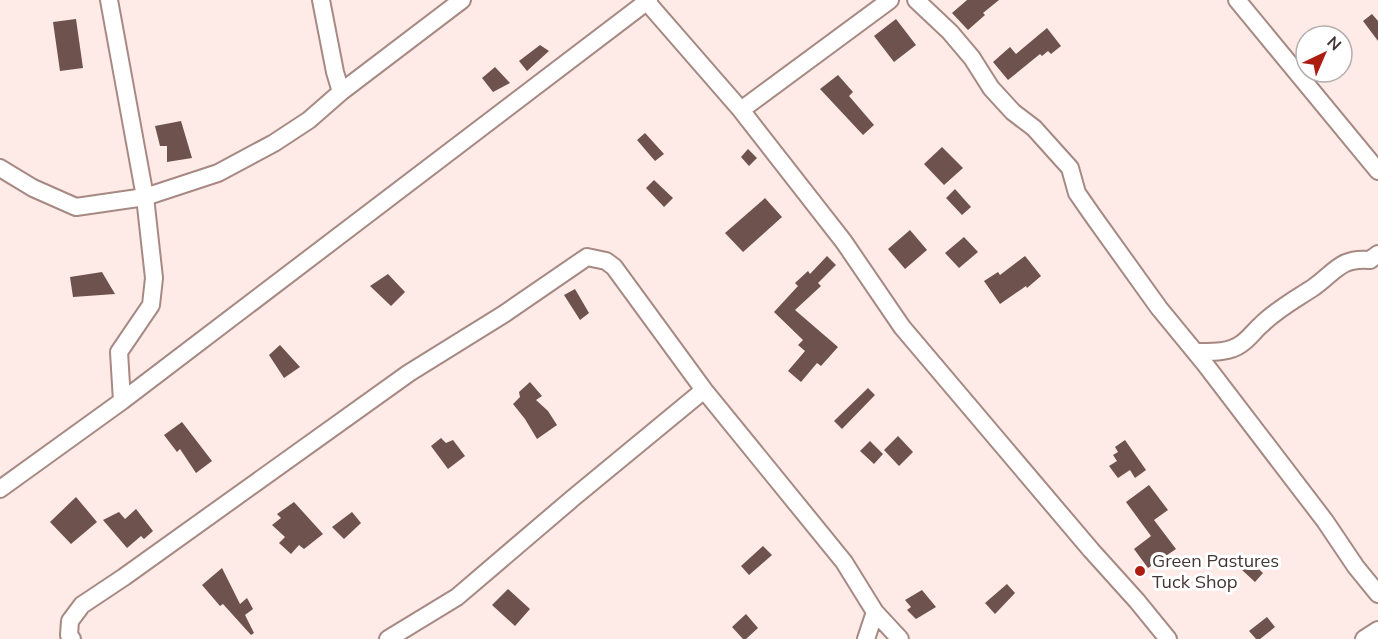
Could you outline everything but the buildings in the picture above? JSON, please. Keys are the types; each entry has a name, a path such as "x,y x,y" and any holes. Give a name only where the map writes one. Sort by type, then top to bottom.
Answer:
{"street":[{"path":"110,0 145,197 154,278 151,305 119,352 122,400"},
{"path":"321,0 341,92"},
{"path":"0,168 33,188 76,207 145,197 218,173 309,120 341,92 462,0"},
{"path":"741,110 890,0"},
{"path":"916,0 935,16 965,50 998,96 1013,112 1034,128 1064,160 1070,168 1077,193 1159,308 1196,352 1378,594"},
{"path":"1237,0 1378,171"},
{"path":"0,489 122,400 648,1 741,110 844,242 902,327 1168,639"},
{"path":"1196,352 1220,352 1240,345 1277,311 1314,287 1332,271 1345,263 1358,259 1370,260 1378,254"},
{"path":"72,639 69,635 70,621 82,604 124,577 409,373 504,314 587,257 606,261 614,267 704,390 844,562 875,612 900,639"},
{"path":"388,639 457,597 704,390"},
{"path":"866,639 875,612"},
{"path":"1364,639 1378,630"}],"place":[{"name":"Green Pastures Tuck Shop","path":"1140,571"}]}
